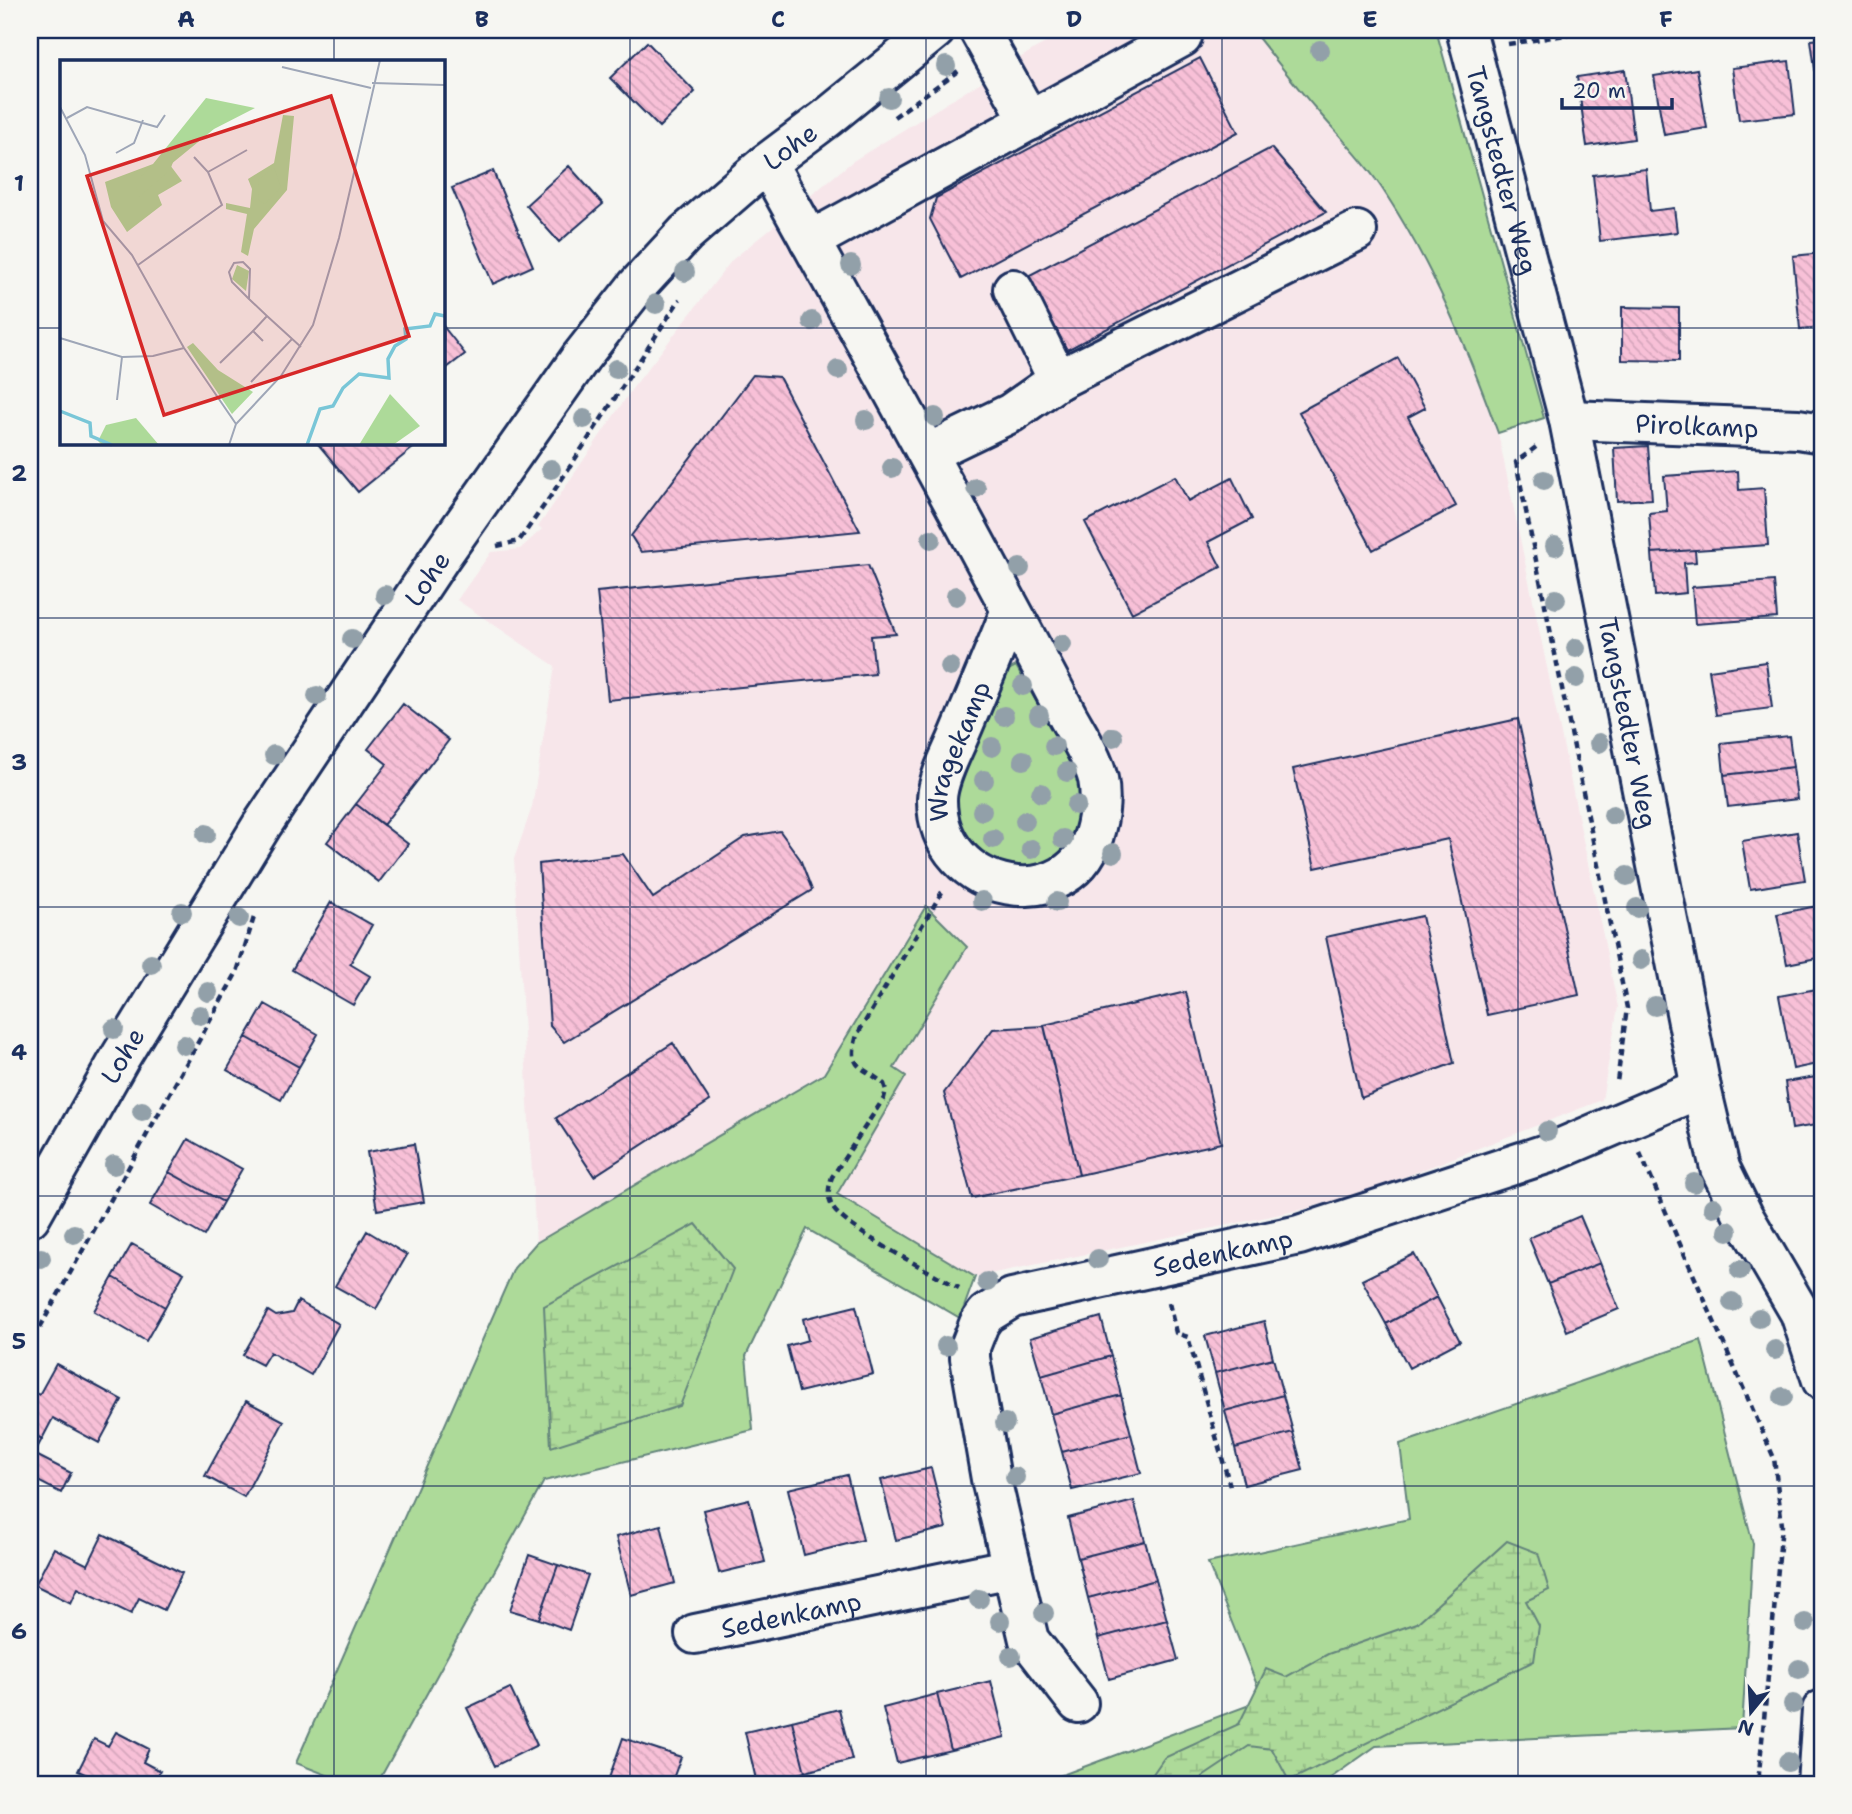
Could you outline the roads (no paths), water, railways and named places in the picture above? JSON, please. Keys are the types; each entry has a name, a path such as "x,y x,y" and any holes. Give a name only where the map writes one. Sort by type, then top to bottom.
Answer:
{"street":[{"name":"Lohe","path":"30,1217 121,1056 262,825 442,555 580,357 636,286 686,233 767,163 935,30"},
{"path":"810,241 1182,37"},
{"path":"985,39 1030,121"},
{"name":"Tangstedter Weg","path":"1469,40 1569,420 1701,1088 1720,1168 1744,1217 1800,1313 1822,1380"},
{"name":"Wragekamp","path":"767,163 928,453 1092,760 1100,792 1100,812 1094,837 1072,870 1039,885 1019,886 1003,883 983,877 963,863 946,837 937,796 949,760 1011,610"},
{"path":"928,453 1011,413 1058,380 1357,232"},
{"path":"1013,289 1058,380"},
{"name":"Pirolkamp","path":"1569,420 1798,429 1822,433"},
{"name":"Sedenkamp","path":"695,1634 1012,1568 991,1479 970,1358 973,1337 986,1314 1012,1298 1299,1235 1552,1152 1701,1088"},
{"path":"1012,1568 1029,1640 1078,1703"},
{"path":"1816,1784 1822,1710"}]}
